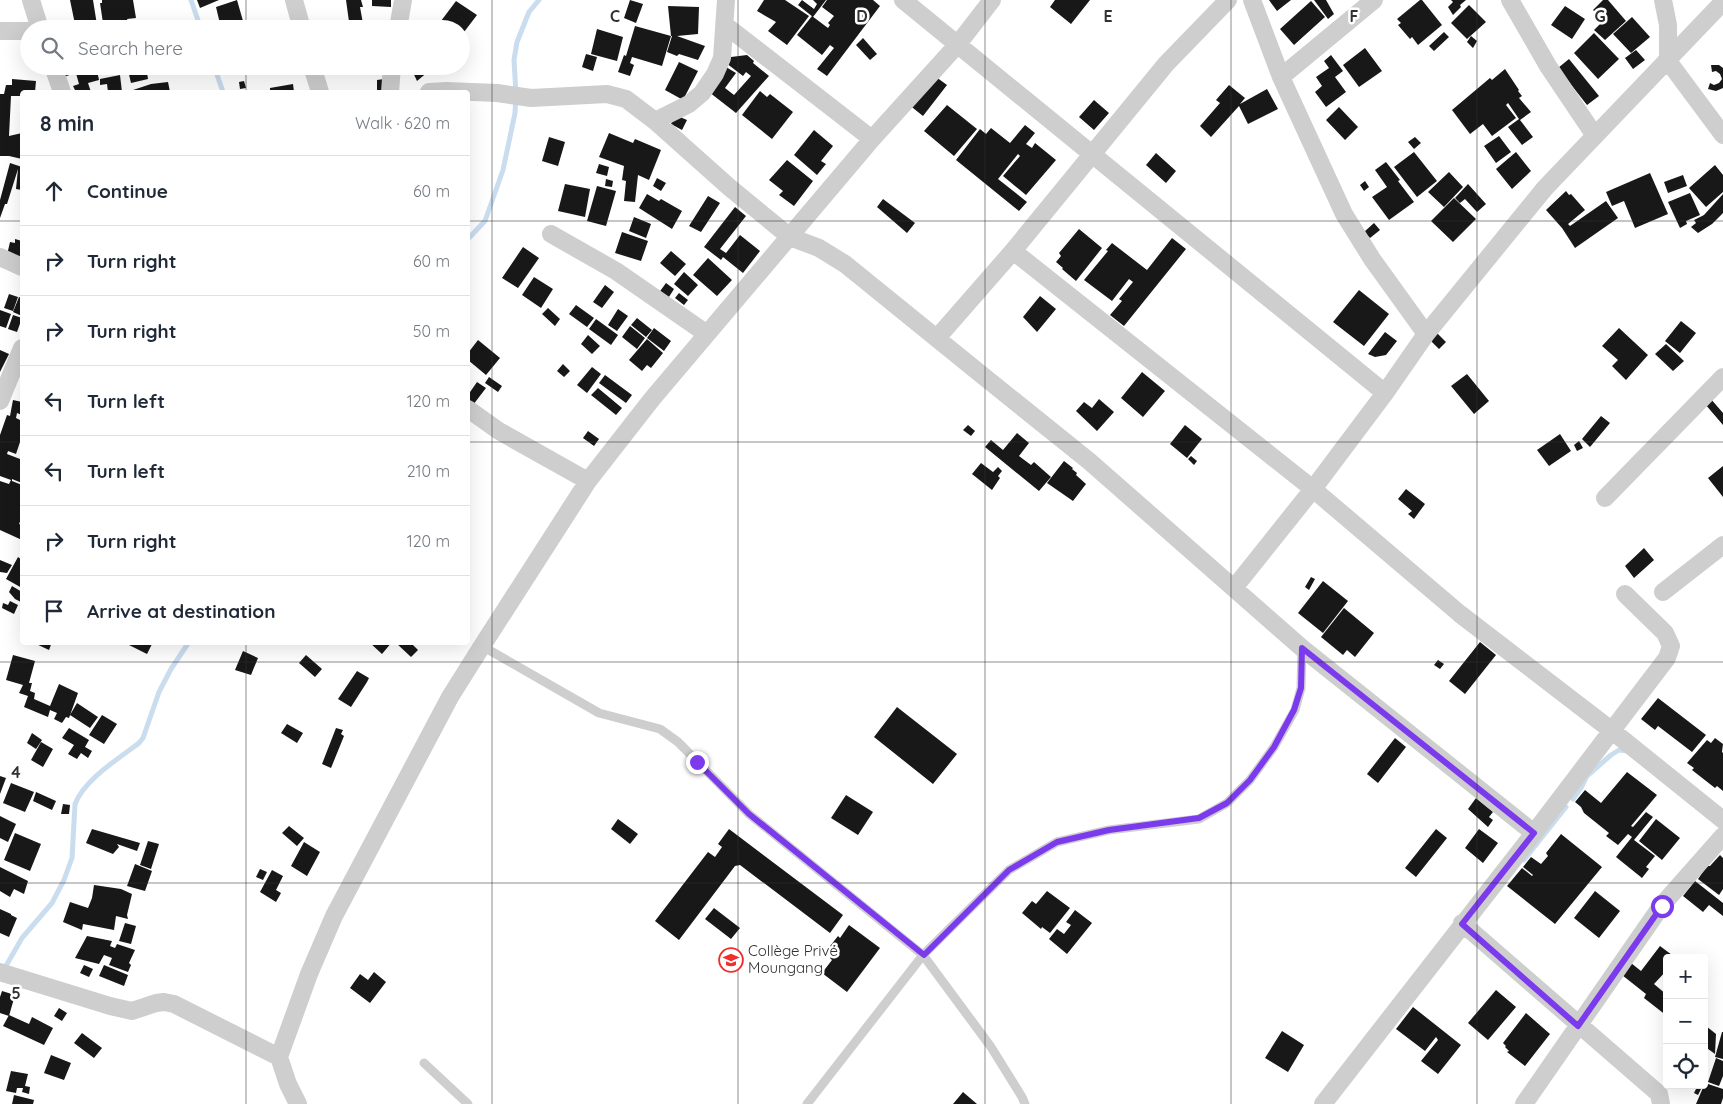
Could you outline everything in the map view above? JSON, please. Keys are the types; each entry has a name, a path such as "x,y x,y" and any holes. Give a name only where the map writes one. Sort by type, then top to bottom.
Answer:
{"street":[{"path":"31,0 37,20"},
{"path":"294,0 300,20"},
{"path":"400,20 403,0"},
{"path":"656,121 689,104 702,93 715,74 722,58 726,25 726,0"},
{"path":"902,0 1385,393"},
{"path":"298,1104 288,1084 280,1057 309,974 334,916 450,697 482,646 588,481 652,399 872,139 958,44 992,0"},
{"path":"938,338 1013,251 1166,64 1228,0"},
{"path":"1252,0 1281,78 1344,214 1372,259 1426,334"},
{"path":"1281,78 1374,0"},
{"path":"1510,0 1548,66 1595,136"},
{"path":"1662,0 1668,25 1668,61 1723,135"},
{"path":"1234,588 1313,489 1385,393 1426,334 1545,188 1723,2"},
{"path":"726,25 872,139"},
{"path":"0,31 20,31"},
{"path":"55,75 61,90"},
{"path":"315,75 319,90"},
{"path":"390,90 391,75"},
{"path":"470,92 497,93 531,98 607,94 626,99 656,121 729,187 790,237 819,248 845,264 938,338 1089,461 1302,648 1534,833"},
{"path":"551,234 616,271 707,334"},
{"path":"1013,251 1313,489 1460,614 1612,730 1723,820"},
{"path":"0,257 20,265"},
{"path":"0,401 20,353"},
{"path":"1605,498 1723,376"},
{"path":"470,411 500,431 588,481"},
{"path":"1663,592 1723,545"},
{"path":"1323,1104 1534,833 1667,658 1671,646 1665,633 1625,594"},
{"path":"1524,1104 1662,906 1723,836"},
{"path":"1462,924 1578,1026 1660,1094 1661,1104"},
{"path":"0,972 132,1011 156,1003 174,1004 280,1057"}],"lane":[{"path":"482,646 600,713 660,729 678,742 749,814 924,955 992,1047 1025,1104"},
{"path":"807,1104 924,955 1009,870 1057,842 1109,830 1199,818 1227,803 1250,780 1274,747 1294,710 1301,688 1302,648"},
{"path":"424,1063 468,1104"}],"building":[{"path":"70,0 93,0 96,20 74,20"},
{"path":"102,0 133,0 136,18 103,20 100,3 102,3"},
{"path":"197,0 219,0 200,8"},
{"path":"237,0 243,20 219,20 216,7"},
{"path":"346,0 361,0 363,7 360,7 362,20 349,20"},
{"path":"372,0 391,0 391,7 372,6"},
{"path":"630,0 643,4 636,23 624,18"},
{"path":"764,0 785,0 809,16 787,45 768,31 776,22 757,11"},
{"path":"802,0 814,9 817,4 813,0 826,0 813,17 798,5"},
{"path":"827,0 873,0 880,6 827,76 817,69 834,48 830,45 822,55 797,35 812,16 828,28 830,25 828,23 834,16 822,7"},
{"path":"1055,0 1090,0 1071,24 1050,7"},
{"path":"1269,0 1291,0 1277,11"},
{"path":"1314,0 1326,0 1334,14 1328,19"},
{"path":"1422,0 1442,25 1418,45 1398,25 1401,23 1397,19"},
{"path":"1451,0 1466,0 1453,15 1448,7 1453,2"},
{"path":"1603,0 1608,0 1626,21 1605,40 1594,30 1604,20 1593,10"},
{"path":"456,1 477,15 470,24 470,20 442,20"},
{"path":"1311,1 1325,17 1294,45 1280,29"},
{"path":"1469,5 1486,22 1467,39 1451,23"},
{"path":"668,6 699,7 698,34 677,36 705,46 698,60 667,52 672,36"},
{"path":"1565,6 1585,19 1572,39 1551,25"},
{"path":"1632,17 1650,37 1631,53 1613,34"},
{"path":"635,26 671,36 662,66 632,57 630,63 634,65 630,76 618,72 624,55 626,56"},
{"path":"597,29 623,37 617,61 591,54"},
{"path":"1444,32 1449,37 1434,51 1429,46"},
{"path":"1594,33 1619,59 1598,79 1574,53"},
{"path":"1471,36 1477,41 1473,48 1467,42"},
{"path":"863,38 877,54 870,60 856,45"},
{"path":"1365,48 1382,71 1359,87 1343,65"},
{"path":"1636,50 1645,60 1633,69 1625,58"},
{"path":"586,54 597,57 593,71 582,67"},
{"path":"747,55 754,61 753,63 769,76 736,113 709,92 726,67 736,73 725,88 734,95 751,76 746,72 743,76 726,63 731,57"},
{"path":"1331,55 1343,71 1335,77 1346,92 1326,107 1315,92 1322,86 1316,77 1329,68 1324,61"},
{"path":"1569,59 1599,96 1587,105 1558,68"},
{"path":"679,62 698,71 683,100 665,90"},
{"path":"1711,65 1719,65 1723,68 1723,88 1716,91 1708,89 1710,83 1714,85 1722,79 1716,71 1712,72"},
{"path":"1505,69 1522,96 1519,98 1531,112 1520,120 1533,137 1522,145 1508,127 1519,119 1508,103 1506,105 1516,118 1492,136 1483,124 1470,134 1452,110 1490,78 1492,80"},
{"path":"932,74 947,85 923,116 908,104"},
{"path":"76,75 98,75 99,80 88,83 90,90 75,90 73,86 79,84"},
{"path":"120,75 122,90 108,90 107,84 100,85 100,79"},
{"path":"129,75 147,75 148,79 131,83"},
{"path":"414,75 424,75 417,81"},
{"path":"12,79 36,81 35,90 20,90 20,96 11,96 9,136 20,133 20,159 0,156 0,94 4,94 6,85 12,85"},
{"path":"384,79 382,90 377,90 377,80"},
{"path":"244,81 246,88 240,89 239,82"},
{"path":"168,82 170,90 133,90 151,84"},
{"path":"293,84 294,90 270,90 270,88"},
{"path":"1229,85 1245,98 1240,104 1267,89 1278,109 1248,124 1239,106 1211,137 1200,126 1220,103 1216,100"},
{"path":"760,91 767,97 770,94 793,112 772,139 742,115"},
{"path":"1094,100 1109,113 1094,130 1079,117"},
{"path":"947,105 977,129 954,156 924,131"},
{"path":"1339,107 1358,127 1345,140 1326,120"},
{"path":"680,117 687,120 682,130 671,124 674,118"},
{"path":"1025,125 1035,133 1026,144 1032,148 1035,143 1056,160 1026,195 1003,176 1020,156 1018,154 998,179 1027,202 1019,211 956,160 980,129 986,134 991,128 1010,143"},
{"path":"814,130 833,146 821,161 826,164 817,175 794,155"},
{"path":"609,133 633,143 635,139 661,150 649,180 638,175 635,202 624,201 626,181 622,180 624,166 599,157"},
{"path":"1499,136 1511,152 1496,163 1484,146"},
{"path":"549,137 565,142 558,166 542,161"},
{"path":"1415,137 1421,143 1414,149 1408,142"},
{"path":"1414,152 1437,181 1417,197 1394,167"},
{"path":"1516,152 1531,171 1512,189 1496,169"},
{"path":"1156,153 1176,171 1166,183 1146,165"},
{"path":"787,160 813,181 794,206 779,195 783,191 769,180"},
{"path":"1386,162 1414,202 1389,220 1372,197 1387,187 1375,170"},
{"path":"10,163 20,166 20,190 16,189 18,169 7,204 5,204 0,218 0,200"},
{"path":"599,164 609,167 607,176 596,173"},
{"path":"1715,165 1723,175 1723,192 1706,207 1689,188"},
{"path":"1449,172 1463,187 1444,207 1428,192"},
{"path":"1650,173 1668,214 1635,228 1624,201 1612,206 1606,192"},
{"path":"1683,175 1687,186 1668,193 1664,182"},
{"path":"657,178 666,183 661,191 653,186"},
{"path":"606,179 613,181 612,187 605,186"},
{"path":"1365,181 1369,187 1364,191 1360,185"},
{"path":"565,184 590,189 585,217 558,211"},
{"path":"1468,184 1486,204 1477,212 1465,199 1460,203 1455,198"},
{"path":"597,186 616,191 606,226 587,221"},
{"path":"1566,191 1585,210 1568,224 1570,226 1606,201 1618,218 1575,248 1562,228 1546,210"},
{"path":"1690,193 1700,215 1686,221 1687,224 1680,228 1668,202"},
{"path":"647,194 659,201 661,199 682,211 672,229 639,208"},
{"path":"1723,194 1723,213 1712,224 1698,233 1691,227 1696,223 1694,220 1704,215"},
{"path":"708,196 720,203 701,232 689,226"},
{"path":"1454,198 1476,219 1453,242 1431,221"},
{"path":"883,199 915,223 907,233 877,207"},
{"path":"735,207 746,216 720,249 726,253 740,235 760,251 743,273 723,257 721,260 704,247"},
{"path":"634,217 651,224 646,238 629,231"},
{"path":"1374,223 1380,230 1370,238 1364,232"},
{"path":"1079,229 1102,248 1076,281 1056,262 1061,256 1059,253"},
{"path":"622,232 648,241 641,261 615,253"},
{"path":"1172,238 1186,249 1124,326 1110,315 1122,301 1119,299 1133,282 1129,279 1112,301 1084,280 1108,251 1106,250 1112,243 1147,270"},
{"path":"15,239 20,240 20,258 7,255 10,242 15,243"},
{"path":"523,247 539,258 518,288 502,278"},
{"path":"671,251 686,264 675,276 660,263"},
{"path":"708,258 732,280 717,296 693,275"},
{"path":"684,272 698,285 688,296 674,284"},
{"path":"534,277 553,289 541,308 522,295"},
{"path":"666,283 674,289 667,300 658,294"},
{"path":"605,285 614,292 602,308 593,302"},
{"path":"1359,290 1389,314 1364,346 1333,322"},
{"path":"679,293 688,300 684,305 675,298"},
{"path":"9,294 18,297 13,311 4,308"},
{"path":"1040,296 1056,309 1037,332 1023,317"},
{"path":"19,297 20,297 20,315 13,312"},
{"path":"576,305 594,318 587,327 569,314"},
{"path":"548,308 560,319 555,326 542,314"},
{"path":"618,309 628,316 617,331 608,325"},
{"path":"0,310 11,314 6,328 0,326"},
{"path":"13,315 20,317 17,332 8,329"},
{"path":"637,318 652,330 646,337 631,325"},
{"path":"596,319 618,335 611,345 589,329"},
{"path":"1681,321 1696,333 1680,353 1665,341"},
{"path":"630,326 645,338 637,349 622,337"},
{"path":"654,328 671,341 664,351 647,338"},
{"path":"1619,328 1648,355 1626,380 1612,366 1618,360 1602,346"},
{"path":"1434,330 1446,342 1439,349 1430,340"},
{"path":"1385,332 1397,341 1386,355 1375,357 1368,354"},
{"path":"588,335 600,346 592,354 581,344"},
{"path":"647,339 663,353 651,368 647,365 642,371 629,360"},
{"path":"478,340 500,358 486,375 470,362 470,350"},
{"path":"1666,344 1684,361 1673,371 1655,354"},
{"path":"0,350 9,354 0,372"},
{"path":"563,364 570,371 564,377 557,371"},
{"path":"592,367 601,374 587,393 577,385"},
{"path":"1142,372 1165,391 1143,417 1121,398"},
{"path":"1467,374 1489,401 1474,414 1451,386"},
{"path":"605,375 632,395 626,403 599,383"},
{"path":"489,377 502,386 498,392 485,383"},
{"path":"477,382 486,388 473,405 470,403 470,392"},
{"path":"598,388 622,408 616,415 591,395"},
{"path":"1710,398 1723,413 1723,425 1705,404"},
{"path":"1099,399 1114,412 1097,431 1076,411 1084,402 1092,408"},
{"path":"13,400 20,402 20,414 17,413 16,418 20,420 20,442 16,454 8,451 7,454 20,459 20,482 12,479 12,481 20,484 20,539 0,530 0,481 9,484 11,480 0,476 0,435 7,415 10,416"},
{"path":"1601,416 1610,423 1590,447 1582,439"},
{"path":"968,425 975,431 971,436 963,430"},
{"path":"1185,425 1202,439 1187,458 1170,444"},
{"path":"588,431 599,439 594,446 583,438"},
{"path":"1017,433 1029,443 1019,456 1031,465 1034,462 1051,477 1039,491 985,447 991,440 1003,450"},
{"path":"1560,434 1571,451 1549,466 1537,450"},
{"path":"1579,441 1583,448 1577,451 1574,445"},
{"path":"1191,456 1197,461 1194,465 1188,459"},
{"path":"1064,461 1073,468 1077,473 1076,475 1086,484 1073,501 1047,483"},
{"path":"981,463 993,472 998,467 1002,471 992,490 972,474"},
{"path":"1723,466 1723,497 1708,478"},
{"path":"1406,489 1425,504 1414,519 1408,514 1412,511 1398,499"},
{"path":"1644,548 1654,560 1634,578 1625,566"},
{"path":"18,557 20,558 20,587 6,579"},
{"path":"0,560 12,565 7,573 0,572"},
{"path":"1311,577 1315,579 1309,590 1305,587"},
{"path":"1323,581 1348,601 1323,633 1298,613"},
{"path":"12,586 20,591 20,602 15,599 9,592"},
{"path":"10,601 18,605 14,614 2,608 3,603 8,605"},
{"path":"1344,608 1374,633 1355,657 1347,650 1343,655 1321,637"},
{"path":"1480,642 1496,655 1465,694 1449,681"},
{"path":"38,645 51,645 49,650"},
{"path":"129,645 152,645 147,654"},
{"path":"372,645 390,645 382,654"},
{"path":"398,645 413,645 418,650 411,657"},
{"path":"243,651 258,658 251,675 235,670"},
{"path":"13,655 35,661 29,683 32,683 30,691 35,693 34,699 50,706 59,684 78,693 69,718 66,717 62,723 54,719 57,713 50,710 48,717 24,707 28,696 19,693 23,685 6,680"},
{"path":"306,655 322,669 315,677 299,663"},
{"path":"1438,660 1444,664 1440,669 1434,665"},
{"path":"357,671 369,678 351,707 338,699"},
{"path":"1658,698 1706,735 1692,752 1658,726 1655,730 1641,719"},
{"path":"77,703 98,717 90,728 70,715"},
{"path":"897,707 957,754 933,784 874,737"},
{"path":"102,715 117,724 104,744 89,735"},
{"path":"287,724 303,733 297,743 281,733"},
{"path":"69,728 89,740 85,747 92,751 88,758 81,753 77,759 68,754 74,745 62,738"},
{"path":"336,728 343,730 341,734 344,736 331,768 322,764"},
{"path":"32,733 42,740 36,749 27,743"},
{"path":"1395,738 1406,747 1378,783 1367,774"},
{"path":"1715,738 1723,744 1723,791 1717,786 1715,788 1692,770 1694,768 1687,763 1707,740 1711,743"},
{"path":"41,742 53,749 43,767 31,760"},
{"path":"1627,772 1657,795 1631,826 1633,827 1646,812 1653,817 1634,840 1655,856 1646,867 1649,869 1642,878 1616,857 1632,837 1628,834 1618,845 1606,836 1609,833 1584,813 1575,802 1585,790 1601,803"},
{"path":"0,776 6,778 0,794"},
{"path":"11,783 34,792 25,812 3,803"},
{"path":"36,792 56,801 52,810 33,801"},
{"path":"846,795 873,812 858,835 831,818"},
{"path":"1476,798 1493,812 1489,817 1493,820 1488,827 1468,809"},
{"path":"63,804 70,805 69,814 61,814"},
{"path":"0,816 16,824 8,842 0,838"},
{"path":"618,819 638,834 630,844 611,829"},
{"path":"1656,819 1680,838 1662,860 1639,841"},
{"path":"289,826 304,838 297,846 282,833"},
{"path":"92,829 140,843 137,851 117,844 119,847 113,854 86,843"},
{"path":"729,829 843,915 830,933 740,865 735,866 679,940 655,921 708,852 715,857 722,847 718,844"},
{"path":"1436,829 1447,838 1416,877 1405,868"},
{"path":"1479,829 1498,843 1483,863 1465,848"},
{"path":"15,833 41,844 30,871 4,860"},
{"path":"1561,834 1602,867 1555,924 1507,886 1522,868 1532,876 1523,867 1531,857 1541,864 1548,856 1546,853"},
{"path":"148,841 159,844 151,869 140,865"},
{"path":"304,842 320,852 307,876 291,866"},
{"path":"1720,855 1723,858 1723,889 1719,895 1698,879 1707,866 1710,866"},
{"path":"135,864 152,871 145,891 127,886"},
{"path":"0,867 28,881 24,894 14,889 10,897 0,891"},
{"path":"260,869 267,872 263,880 256,877"},
{"path":"272,870 283,876 276,890 281,893 276,902 260,892"},
{"path":"1695,881 1723,903 1723,916 1709,905 1703,912 1683,896"},
{"path":"94,885 121,889 132,894 127,915 128,919 116,916 114,930 83,924 82,930 63,922 70,902 88,908"},
{"path":"1047,891 1070,908 1050,933 1042,927 1041,929 1022,913 1032,901 1036,904"},
{"path":"1595,891 1620,911 1599,938 1574,918"},
{"path":"714,908 740,928 731,939 705,919"},
{"path":"0,909 17,918 9,937 0,933"},
{"path":"1075,910 1092,923 1067,954 1049,939 1057,929 1064,934 1071,925 1066,922"},
{"path":"125,923 136,926 131,944 119,941"},
{"path":"849,925 880,948 847,992 822,973 832,960 830,958 833,954 827,950 838,936 840,938"},
{"path":"87,936 112,941 110,946 115,948 117,944 135,950 129,963 131,965 128,972 109,965 112,958 104,955 99,964 75,958"},
{"path":"1660,946 1671,954 1663,954 1663,974 1654,984 1663,992 1663,1013 1644,998 1646,994 1622,975 1631,963 1641,971"},
{"path":"84,965 93,969 89,977 80,973"},
{"path":"104,965 128,975 124,986 99,976"},
{"path":"374,972 386,982 370,1003 350,988 360,974 368,980"},
{"path":"1496,990 1516,1007 1488,1040 1468,1023"},
{"path":"2,991 15,995 9,1016 0,1013"},
{"path":"1413,1007 1461,1045 1438,1074 1421,1061 1438,1040 1436,1037 1425,1051 1396,1029"},
{"path":"59,1008 67,1013 62,1021 54,1016"},
{"path":"1526,1013 1550,1034 1525,1066 1507,1052 1509,1051 1503,1043"},
{"path":"9,1015 29,1024 32,1017 53,1028 44,1045 3,1026"},
{"path":"1708,1028 1716,1034 1715,1054 1708,1049"},
{"path":"1282,1031 1304,1045 1288,1072 1265,1058"},
{"path":"1723,1032 1723,1059 1715,1057"},
{"path":"82,1033 102,1048 94,1058 74,1043"},
{"path":"51,1055 71,1063 64,1080 44,1073"},
{"path":"1716,1058 1723,1061 1723,1076 1719,1086 1708,1082"},
{"path":"11,1071 28,1074 25,1086 30,1087 29,1094 22,1092 23,1088 17,1088 16,1093 6,1091"},
{"path":"1708,1084 1723,1089 1721,1104 1696,1104 1702,1089 1708,1089"},
{"path":"1696,1089 1701,1089 1698,1095 1694,1093"},
{"path":"963,1092 977,1104 953,1104"},
{"path":"14,1095 34,1100 33,1104 12,1104"}],"waterway":[{"path":"191,0 198,20"},
{"path":"470,237 485,221 503,170 515,113 514,60 517,42 529,12 539,0"},
{"path":"217,75 222,90"},
{"path":"3,971 22,938 52,903 64,880 72,858 75,804 80,795 94,778 143,738 159,692 187,645"},
{"path":"1573,799 1587,776 1611,755 1619,750 1628,751"},
{"path":"1524,860 1566,807"}],"place":[{"name":"Collège Privé Moungang","path":"731,960"}],"route":[{"path":"697,762 749,814 924,955 1009,870 1057,842 1109,830 1199,818 1227,803 1250,780 1274,747 1294,710 1301,688 1302,648 1534,833 1462,924 1578,1026 1662,906"}]}
